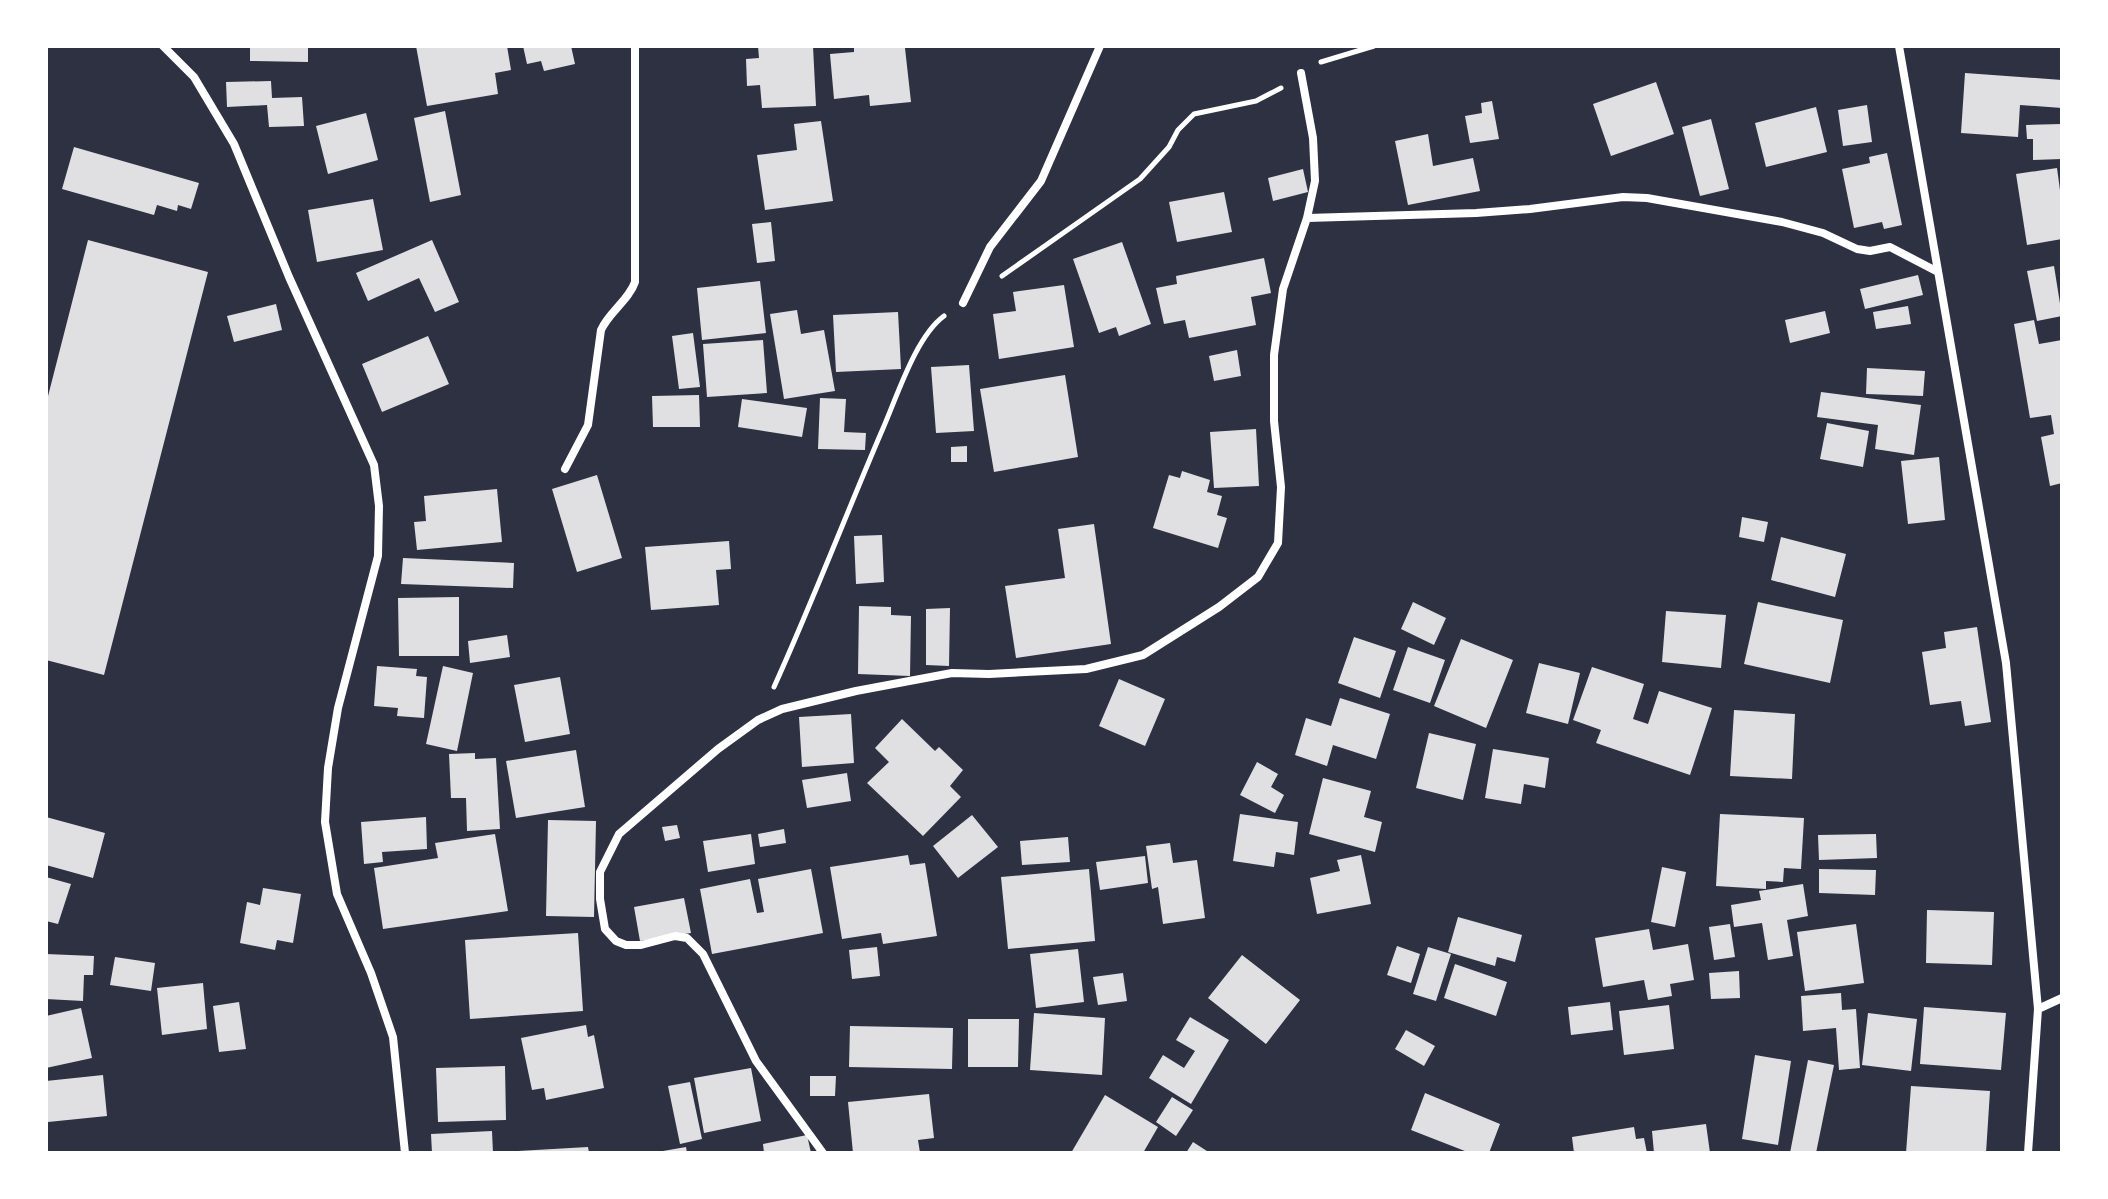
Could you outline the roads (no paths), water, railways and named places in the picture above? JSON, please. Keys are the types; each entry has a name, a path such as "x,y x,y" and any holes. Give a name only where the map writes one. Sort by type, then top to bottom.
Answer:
{"street":[{"path":"163,46 194,77 234,144 289,277 374,465 379,496 378,556 338,708 328,768 325,822 337,894 371,973 393,1037 405,1153"},
{"path":"565,469 588,425 601,330 606,318 633,289 635,282 635,46"},
{"path":"963,303 990,247 1041,181 1100,46"},
{"path":"1899,46 2006,663 2038,1009 2028,1153"},
{"path":"823,1153 756,1061 703,954 687,938 675,936 641,945 626,945 616,941 605,929 600,872 619,834 718,749 758,720 802,702 916,679 952,673 1086,669 1143,655 1219,607 1258,577 1278,543 1281,487 1274,421 1274,355 1283,289 1307,218 1315,181 1313,138 1301,73"},
{"path":"1307,218 1476,213 1623,197 1647,198 1782,222 1823,233 1857,249 1870,251 1890,247 1938,272"},
{"path":"2038,1009 2062,998"}]}
